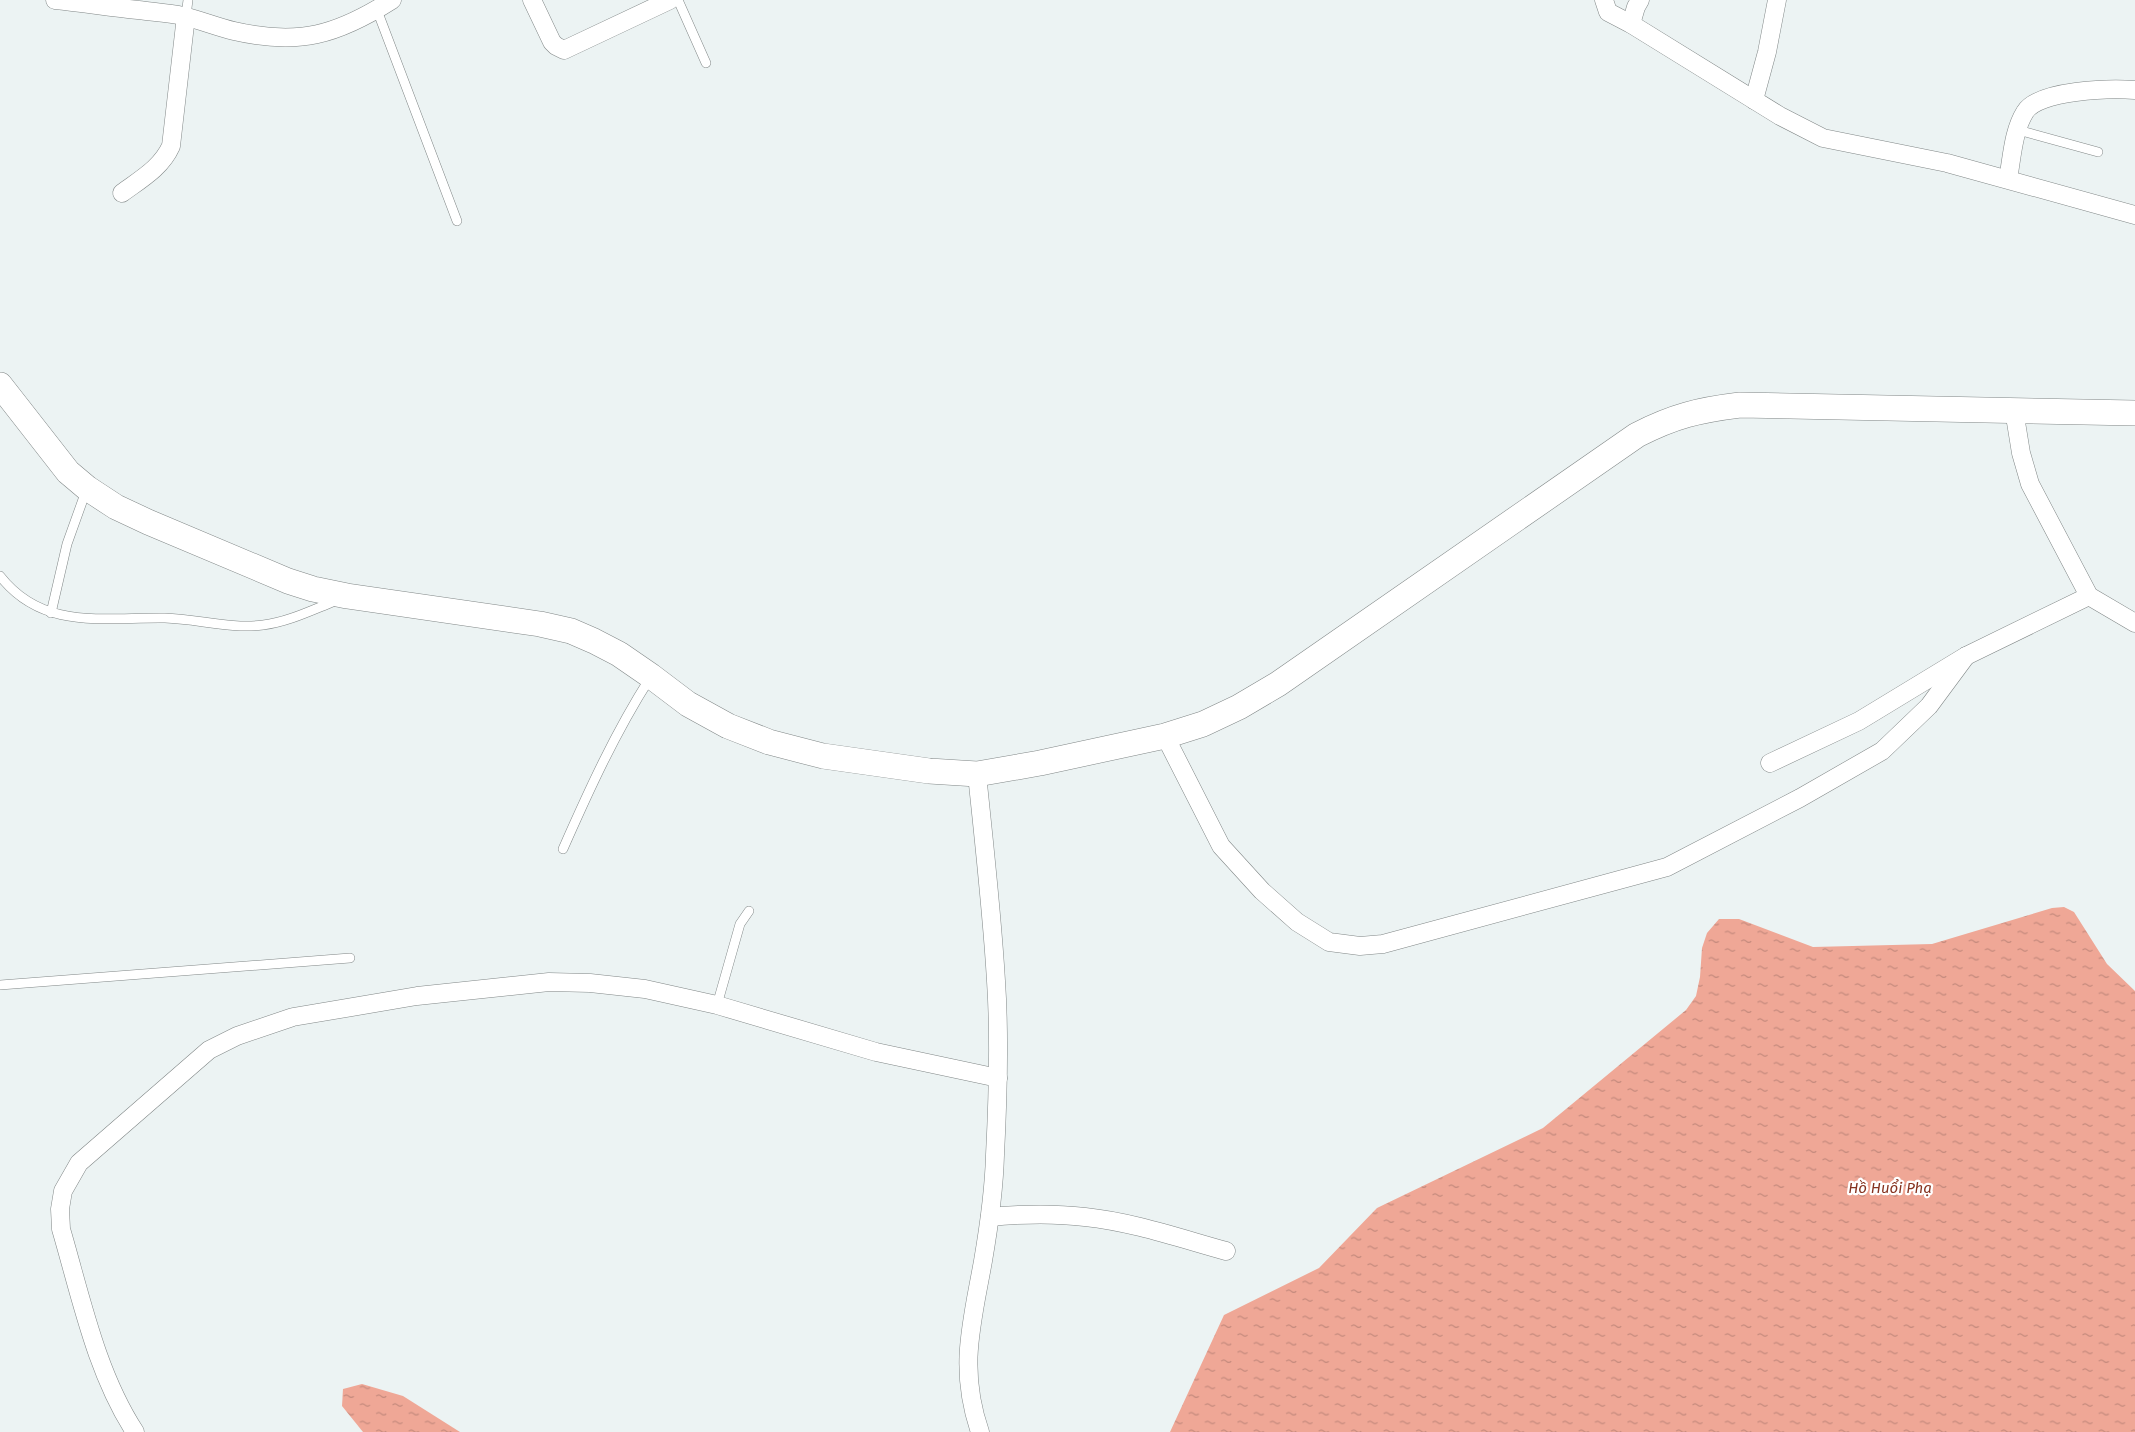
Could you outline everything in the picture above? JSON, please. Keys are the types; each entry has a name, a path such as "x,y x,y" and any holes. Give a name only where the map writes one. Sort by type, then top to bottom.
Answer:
{"street":[{"path":"55,0 187,8 234,31 256,36 288,38 339,30 392,0"},
{"path":"532,0 552,42 564,50 670,0"},
{"path":"1604,0 1608,12 1631,24 1754,100 1823,138 1919,157 2008,179 2135,215"},
{"path":"1631,24 1640,0"},
{"path":"1754,100 1768,52 1776,0"},
{"path":"122,193 158,166 171,146 187,8"},
{"path":"2008,179 2018,130 2025,111 2035,103 2051,98 2107,88 2135,90"},
{"path":"0,385 68,472 87,488 116,507 148,522 288,581 347,596 540,624 571,631 619,654 688,704 728,726 769,742 824,756 882,766 977,774 1040,763 1165,736 1221,716 1278,684 1638,435 1664,421 1702,410 1740,405 2135,413"},
{"path":"2014,410 2021,453 2030,484 2089,596 2135,623"},
{"path":"1770,763 1859,721 1966,656 2089,596"},
{"path":"1165,736 1221,846 1262,891 1297,922 1329,942 1360,946 1383,944 1667,867 1800,798 1882,751 1929,706 1966,656"},
{"path":"977,774 996,982 998,1078 995,1159 990,1217 973,1309 968,1350 970,1384 980,1432"},
{"path":"135,1432 122,1412 104,1370 63,1238 60,1209 63,1191 79,1163 210,1050 236,1036 293,1017 417,996 521,984 549,982 582,983 645,989 717,1005 876,1052 998,1078"},
{"path":"990,1217 1020,1214 1085,1217 1137,1226 1226,1250"}],"lane":[{"path":"678,0 706,63"},
{"path":"377,10 457,221"},
{"path":"2018,130 2098,152"},
{"path":"51,613 67,544 87,488"},
{"path":"0,576 7,585 26,600 51,613 78,618 164,618 233,626 263,625 282,621 347,596"},
{"path":"563,849 607,751 651,676"},
{"path":"717,1005 740,924 749,911"},
{"path":"0,985 350,958"}],"water":[{"name":"Hồ Huổi Phạ","path":"2064,907 2074,912 2107,964 2135,991 2135,1432 1170,1432 1224,1315 1319,1268 1377,1208 1543,1128 1686,1010 1696,996 1700,977 1702,948 1707,933 1719,919 1739,919 1813,947 1932,944 2052,908"},
{"path":"362,1384 403,1396 460,1432 363,1432 342,1406 343,1389"}]}
